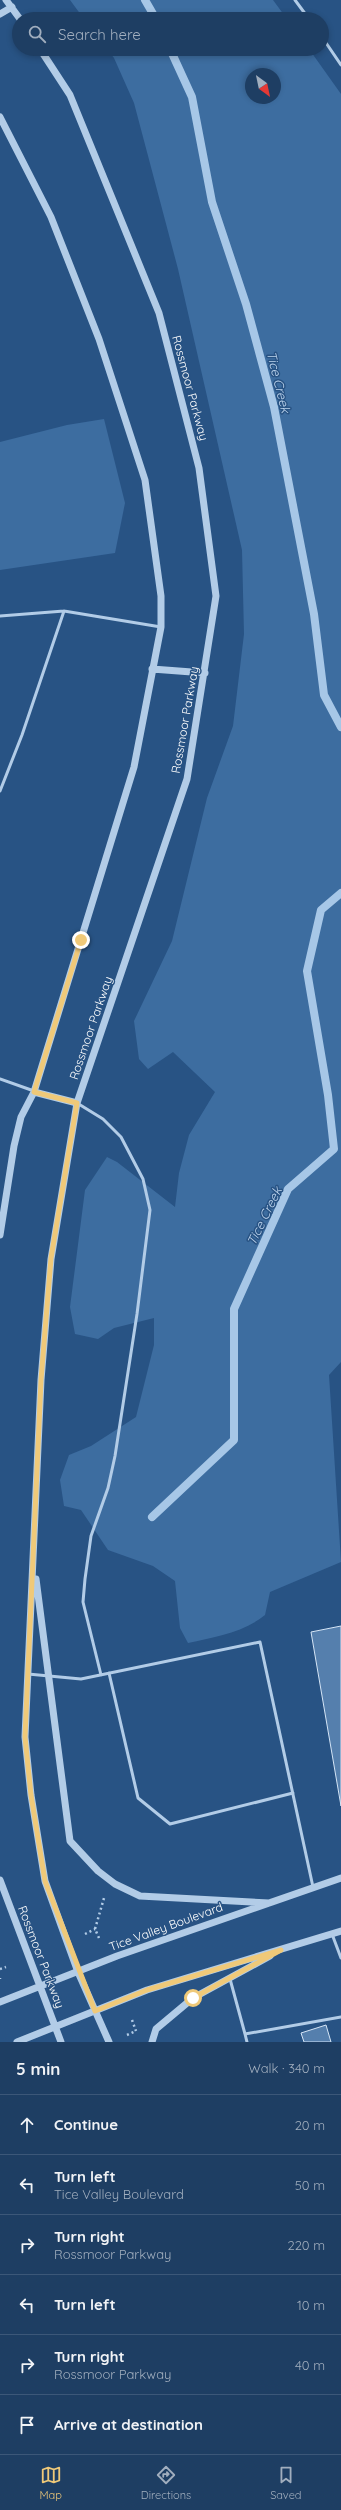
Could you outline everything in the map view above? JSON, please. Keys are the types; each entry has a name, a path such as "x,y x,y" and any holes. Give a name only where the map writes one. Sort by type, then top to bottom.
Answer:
{"street":[{"path":"6,0 15,12"},
{"path":"0,14 12,7"},
{"name":"Rossmoor Parkway","path":"45,56 70,95 159,313 199,468 216,596 187,779 77,1103 51,1258 41,1380 25,1737 31,1795 45,1881 78,1972 109,2042"},
{"path":"0,117 54,224 99,339 146,480 161,596 161,627 134,767 34,1092 21,1117 15,1139 0,1235"},
{"path":"152,669 205,673"},
{"path":"34,1092 77,1103"},
{"path":"33,1555 47,1676 70,1841 84,1859 115,1884 140,1896 269,1903"},
{"name":"Tice Valley Boulevard","path":"0,2002 78,1972 341,1878"},
{"name":"Rossmoor Parkway","path":"0,1880 61,2042"},
{"path":"17,2042 147,1990 341,1931"},
{"path":"152,2042 156,2029 193,1998 281,1950"}],"lane":[{"path":"295,0 304,12"},
{"path":"329,47 341,65"},
{"path":"0,616 64,611 161,627"},
{"path":"0,790 22,735 64,611"},
{"path":"0,1079 34,1092"},
{"path":"77,1103 103,1119 121,1137 143,1179 150,1210 137,1314 115,1456 108,1488 91,1536 85,1579 83,1602 101,1675"},
{"path":"28,1674 81,1679 260,1642 313,1887"},
{"path":"109,1673 138,1798 170,1824 293,1793"},
{"path":"332,1934 341,1958"},
{"path":"230,1979 247,2042"},
{"path":"245,2034 341,2017"}],"path":[{"path":"99,1938 95,1929 106,1890"},
{"path":"85,1934 95,1929"},
{"path":"0,1969 6,1967"},
{"path":"127,2035 136,2031"}],"shaded area":[{"path":"70,0 273,0 282,12 79,12"},
{"path":"112,56 314,56 341,94 341,1362 329,1375 341,1562 270,1592 265,1615 247,1626 228,1634 188,1643 180,1628 175,1581 153,1566 108,1550 81,1510 64,1506 60,1480 69,1455 91,1446 136,1417 154,1345 154,1318 114,1328 98,1339 75,1334 70,1307 85,1190 107,1157 117,1162 175,1207 179,1173 189,1135 215,1092 173,1052 148,1069 139,1059 134,1021 172,941 207,798 233,726 244,634 242,550 178,269 134,103"},
{"path":"104,419 125,503 115,553 0,570 0,442 67,425"}],"building":[{"path":"341,1626 341,1806 311,1632"},
{"path":"326,2025 331,2042 304,2042 301,2033"}],"waterway":[{"name":"Tice Creek","path":"145,0 152,12"},
{"name":"Tice Creek","path":"173,56 192,97 212,202 246,304 274,407 314,614 324,695 341,727"},
{"name":"Tice Creek","path":"152,1517 234,1440 234,1309 288,1189 334,1149 328,1095 307,971 321,910 341,893"}],"route":[{"path":"81,940 34,1092 77,1103 51,1258 41,1380 25,1737 31,1795 45,1881 78,1972 95,2011 147,1990 281,1950 193,1998"}]}
